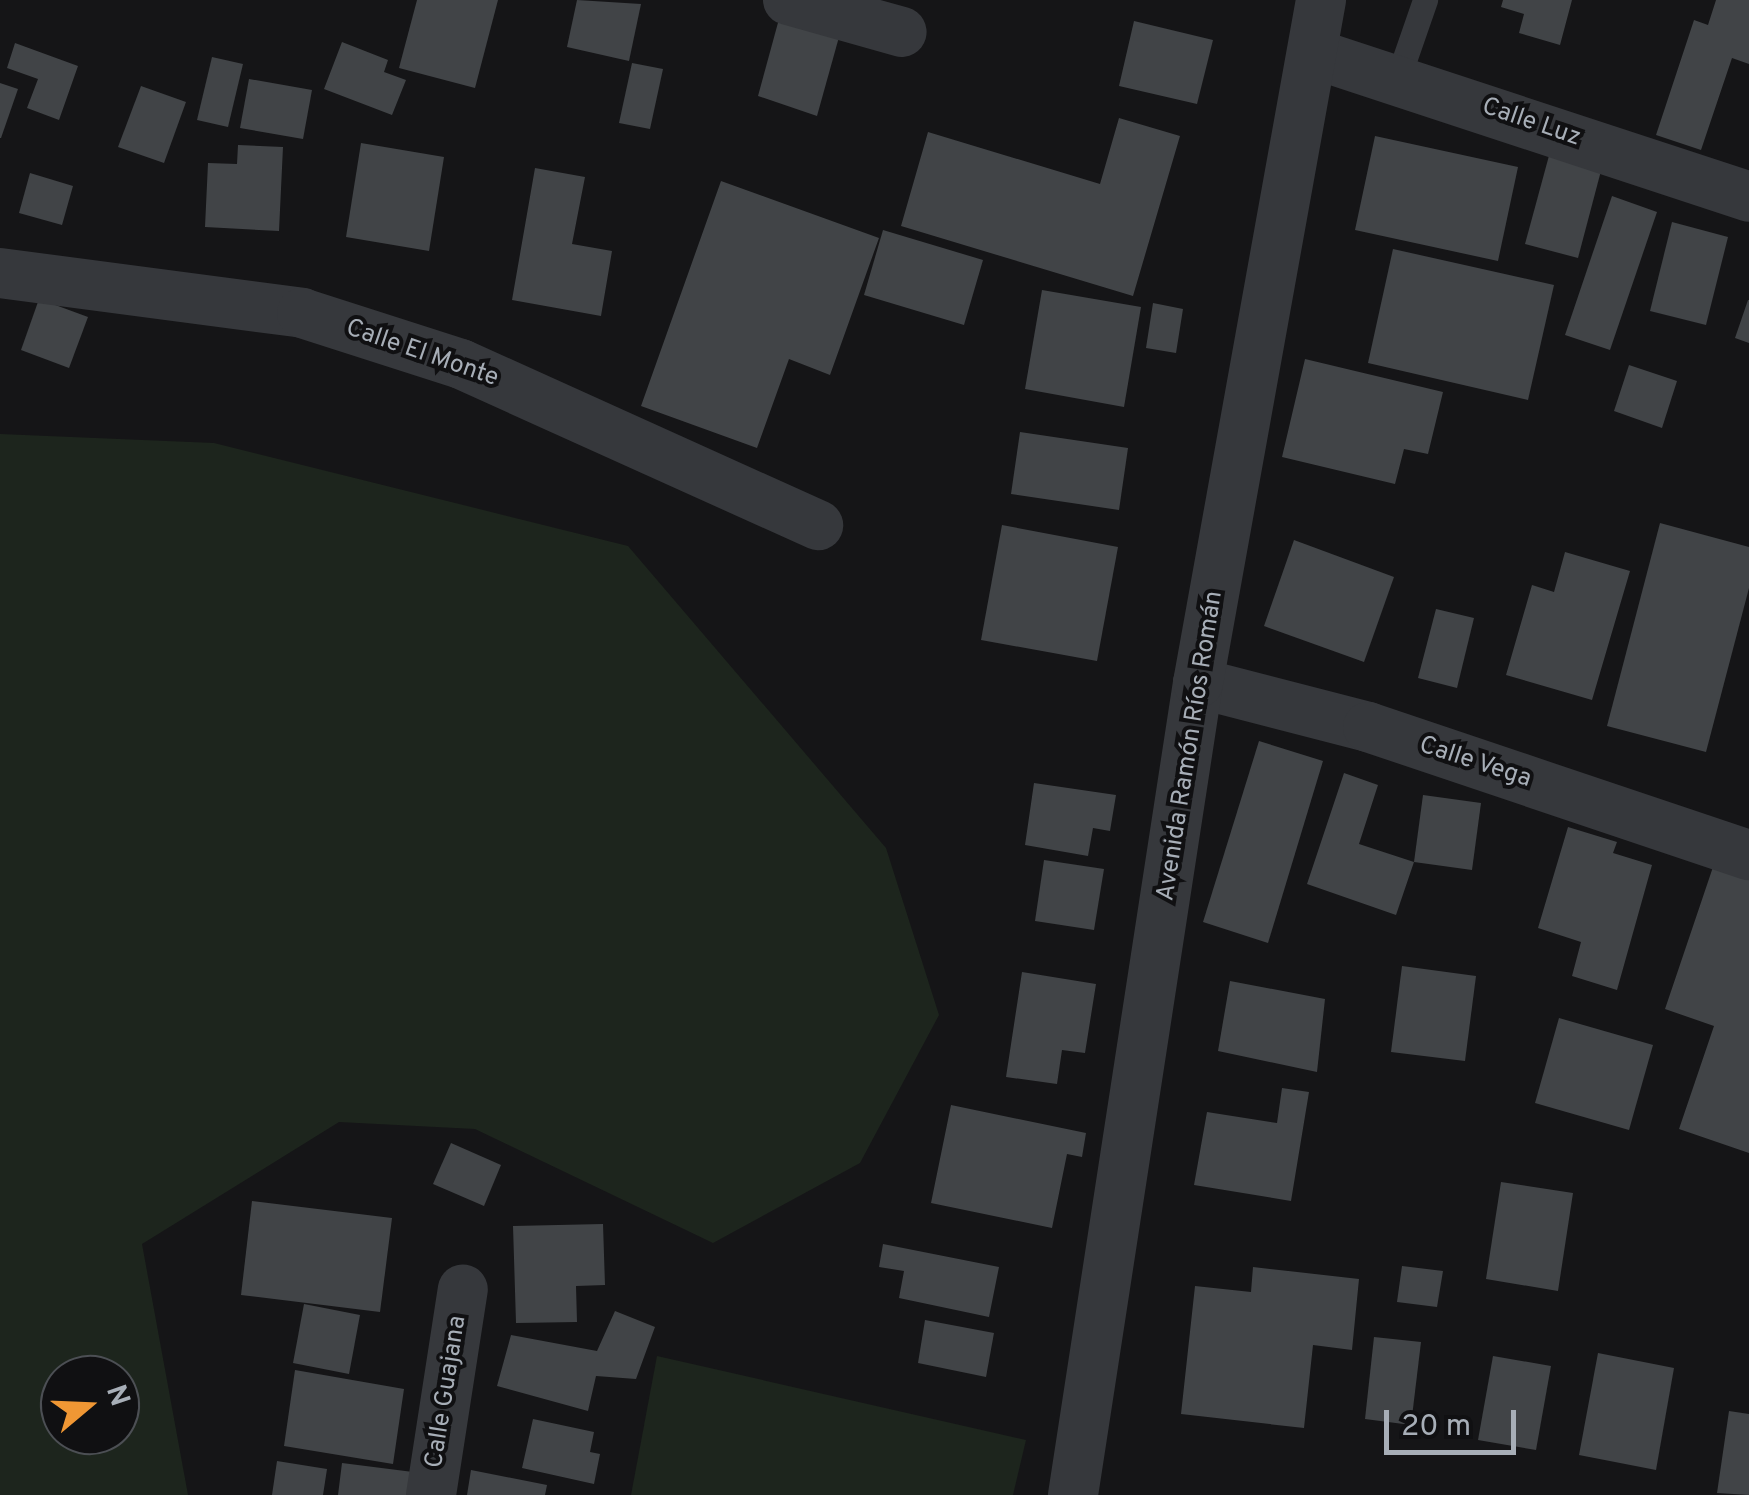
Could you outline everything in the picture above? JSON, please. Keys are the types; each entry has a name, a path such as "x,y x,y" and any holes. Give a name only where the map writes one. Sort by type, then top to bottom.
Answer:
{"street":[{"path":"788,0 902,32"},
{"name":"Avenida Ramón Ríos Román","path":"1073,1495 1198,683 1321,0"},
{"name":"Calle Luz","path":"1312,53 1398,78 1749,197"},
{"name":"Calle El Monte","path":"0,272 302,313 462,364 818,525"},
{"name":"Calle Vega","path":"1198,683 1368,727 1749,855"},
{"name":"Calle Guajana","path":"431,1495 464,1290"}],"lane":[{"path":"1398,78 1425,0"}],"shaded area":[{"path":"0,434 214,443 628,546 886,848 939,1015 860,1163 713,1243 475,1129 339,1122 142,1244 188,1495 0,1495"},
{"path":"657,1356 1026,1440 1013,1495 631,1495"}],"building":[{"path":"417,0 498,0 475,88 399,68"},
{"path":"577,0 641,4 629,61 567,47"},
{"path":"1503,0 1572,0 1560,45 1519,33 1524,14 1501,7"},
{"path":"1716,0 1749,0 1749,64 1732,58 1701,150 1656,135 1694,20 1708,25"},
{"path":"779,19 839,37 817,116 758,96"},
{"path":"1134,21 1213,40 1197,104 1119,86"},
{"path":"342,42 388,60 384,72 406,80 392,115 324,89"},
{"path":"15,43 78,66 59,120 27,108 38,79 7,68"},
{"path":"212,57 243,64 228,127 197,120"},
{"path":"632,63 663,69 650,129 619,123"},
{"path":"249,79 312,90 303,139 240,128"},
{"path":"0,83 18,89 1,138 0,138"},
{"path":"141,86 186,102 164,163 118,147"},
{"path":"1119,118 1180,136 1133,296 901,226 928,132 1100,184"},
{"path":"1375,136 1518,167 1498,261 1355,230"},
{"path":"361,143 444,157 429,251 346,237"},
{"path":"238,145 283,147 279,231 205,227 208,163 237,164"},
{"path":"1550,152 1602,167 1578,258 1525,244"},
{"path":"535,168 585,177 572,244 612,251 601,316 512,300"},
{"path":"30,173 73,186 62,225 19,213"},
{"path":"721,181 879,238 830,375 789,359 757,448 641,406"},
{"path":"1612,196 1657,212 1610,350 1565,335"},
{"path":"1672,222 1728,237 1706,325 1650,311"},
{"path":"883,230 983,260 964,325 864,295"},
{"path":"1393,249 1554,285 1528,400 1368,363"},
{"path":"1042,290 1141,307 1124,407 1025,389"},
{"path":"39,299 88,317 69,368 21,350"},
{"path":"1749,300 1749,343 1735,338"},
{"path":"1153,303 1183,309 1176,353 1146,348"},
{"path":"1305,359 1443,392 1428,454 1404,449 1395,484 1282,457"},
{"path":"1629,365 1677,381 1662,428 1614,411"},
{"path":"1020,432 1128,448 1119,510 1011,494"},
{"path":"1660,523 1749,547 1749,588 1706,752 1607,726"},
{"path":"1002,525 1118,547 1097,661 981,640"},
{"path":"1294,540 1394,577 1364,662 1264,626"},
{"path":"1565,552 1630,571 1592,700 1506,675 1532,585 1554,592"},
{"path":"1436,609 1474,618 1457,688 1418,678"},
{"path":"1259,741 1323,761 1268,943 1203,922"},
{"path":"1344,773 1378,785 1359,844 1414,862 1396,915 1307,884"},
{"path":"1034,783 1116,795 1110,831 1093,828 1088,856 1025,845"},
{"path":"1423,795 1481,803 1472,870 1414,862"},
{"path":"1568,827 1617,842 1613,853 1652,865 1617,990 1572,976 1581,942 1538,928"},
{"path":"1044,860 1104,869 1094,930 1035,921"},
{"path":"1713,867 1749,879 1749,1153 1679,1129 1714,1026 1665,1009"},
{"path":"1402,966 1476,976 1465,1061 1391,1052"},
{"path":"1022,972 1096,984 1085,1053 1062,1050 1057,1084 1006,1077"},
{"path":"1230,981 1325,999 1317,1072 1218,1051"},
{"path":"1559,1018 1653,1045 1629,1130 1535,1103"},
{"path":"1282,1088 1309,1092 1291,1201 1194,1185 1207,1112 1277,1123"},
{"path":"951,1105 1086,1133 1082,1157 1067,1154 1052,1228 931,1203"},
{"path":"451,1143 501,1165 484,1206 433,1184"},
{"path":"1501,1182 1573,1193 1558,1291 1486,1279"},
{"path":"252,1201 392,1218 380,1312 241,1295"},
{"path":"603,1224 605,1285 576,1286 577,1322 516,1323 513,1226"},
{"path":"883,1244 999,1267 989,1317 899,1298 904,1271 879,1267"},
{"path":"1402,1266 1443,1271 1437,1307 1397,1302"},
{"path":"1253,1267 1359,1279 1352,1350 1313,1345 1304,1428 1181,1414 1195,1286 1251,1292"},
{"path":"304,1304 360,1315 349,1374 293,1363"},
{"path":"615,1311 655,1327 636,1379 596,1376 588,1411 497,1386 511,1335 597,1351"},
{"path":"925,1320 994,1333 986,1377 918,1363"},
{"path":"1374,1337 1421,1342 1411,1425 1365,1419"},
{"path":"1598,1353 1674,1368 1656,1470 1579,1455"},
{"path":"1493,1356 1551,1366 1536,1450 1478,1440"},
{"path":"295,1370 404,1389 393,1464 284,1446"},
{"path":"1729,1411 1749,1414 1749,1495 1717,1493"},
{"path":"533,1419 594,1432 590,1452 600,1454 594,1484 522,1468"},
{"path":"277,1461 327,1469 323,1495 272,1495"},
{"path":"342,1463 413,1472 410,1495 338,1495"},
{"path":"471,1470 547,1485 545,1495 467,1495"}]}
